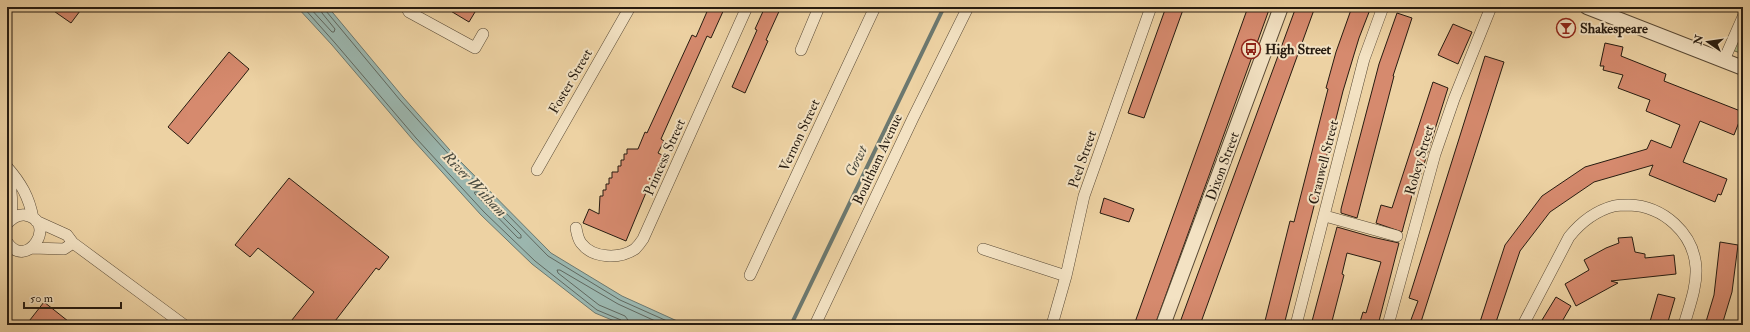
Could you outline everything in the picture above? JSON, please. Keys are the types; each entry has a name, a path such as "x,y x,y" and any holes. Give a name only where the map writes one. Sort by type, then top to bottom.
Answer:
{"street":[{"path":"406,7 409,12 475,48 483,34"},
{"name":"Foster Street","path":"537,170 630,7"},
{"name":"Princess Street","path":"576,228 580,243 592,251 609,256 626,253 636,248 643,239 747,7"},
{"path":"801,50 819,7"},
{"name":"Vernon Street","path":"750,275 875,7"},
{"name":"Boultham Avenue","path":"815,325 968,7"},
{"name":"Peel Street","path":"1052,325 1066,276 1084,196 1151,7"},
{"name":"Dixon Street","path":"1163,325 1281,7"},
{"name":"Cranwell Street","path":"1296,325 1364,60 1384,7"},
{"name":"Robey Street","path":"1388,325 1435,154 1454,99 1491,7"},
{"path":"1587,7 1743,68"},
{"path":"1724,60 1743,17"},
{"path":"7,167 13,207 9,221"},
{"path":"7,167 21,184 34,220 40,228 40,236 37,243 32,248"},
{"path":"1523,325 1569,237 1579,224 1602,210 1615,205 1621,205 1646,207 1658,212 1684,233 1689,241 1696,268 1695,284 1684,325"},
{"path":"9,221 17,216 23,215 67,235 73,243 184,325"},
{"path":"1325,216 1397,236"},
{"path":"7,242 14,249 20,251"},
{"path":"7,256 32,248 64,249 73,243"},
{"path":"983,249 1066,276"}],"green space":[{"path":"1743,24 1743,54 1732,50"}],"water":[{"name":"River Witham","path":"297,7 328,7 403,97 456,157 551,253 622,296 686,325 624,325 595,313 532,264 481,215 413,140 332,45"}],"building":[{"path":"48,7 83,7 71,23"},
{"path":"444,7 478,7 469,22"},
{"path":"709,7 725,7 711,38 707,36 661,139 664,141 658,153 664,156 651,184 650,183 626,241 583,223 589,209 599,214 600,196 603,196 603,190 606,190 606,184 609,184 609,178 612,178 612,172 618,172 618,166 621,166 621,160 624,160 624,154 627,154 627,149 638,149 645,132 647,133 692,35 696,37"},
{"path":"765,7 781,7 745,93 732,87 757,30 755,29"},
{"path":"1166,7 1184,7 1144,118 1128,113"},
{"path":"1248,7 1270,7 1155,325 1134,325"},
{"path":"1296,7 1315,7 1200,325 1179,325"},
{"path":"1352,7 1371,7 1359,38 1343,91 1284,325 1264,325 1290,221 1294,222 1328,89 1326,88 1336,52"},
{"path":"1397,13 1412,18 1393,76 1357,218 1341,213 1341,209 1379,64"},
{"path":"1453,24 1472,32 1458,64 1438,55"},
{"path":"1605,43 1623,47 1621,56 1666,74 1664,81 1743,112 1734,135 1700,121 1683,162 1727,179 1721,195 1718,194 1715,202 1649,175 1653,165 1594,182 1550,212 1520,251 1495,325 1479,325 1505,245 1542,196 1585,167 1647,149 1651,140 1671,148 1680,125 1646,111 1650,100 1618,88 1623,75 1603,70 1604,66 1600,66"},
{"path":"229,52 249,69 188,144 168,127"},
{"path":"1485,56 1504,62 1420,325 1409,325 1418,301 1409,298"},
{"path":"1433,82 1448,88 1414,196 1412,195 1402,232 1376,223 1381,205 1392,208"},
{"path":"289,178 389,257 379,270 376,268 332,325 288,325 314,292 258,248 250,257 235,245"},
{"path":"1104,198 1134,209 1129,222 1100,213"},
{"path":"1337,227 1399,243 1378,325 1359,325 1363,312 1366,313 1381,262 1347,253 1342,274 1344,275 1331,325 1311,325"},
{"path":"1632,237 1635,252 1645,254 1645,258 1674,255 1676,274 1611,281 1618,283 1576,306 1565,284 1589,270 1584,260 1619,243 1618,238"},
{"path":"1720,242 1738,245 1732,292 1722,325 1705,325 1714,295"},
{"path":"1658,294 1675,298 1667,325 1649,325"},
{"path":"1556,297 1571,306 1560,325 1550,325 1542,320"},
{"path":"44,302 73,325 26,325"}],"waterway":[{"name":"Gowt","path":"791,325 944,7"}],"place":[{"name":"Shakespeare","path":"1566,28"},
{"name":"High Street","path":"1251,49"}]}
